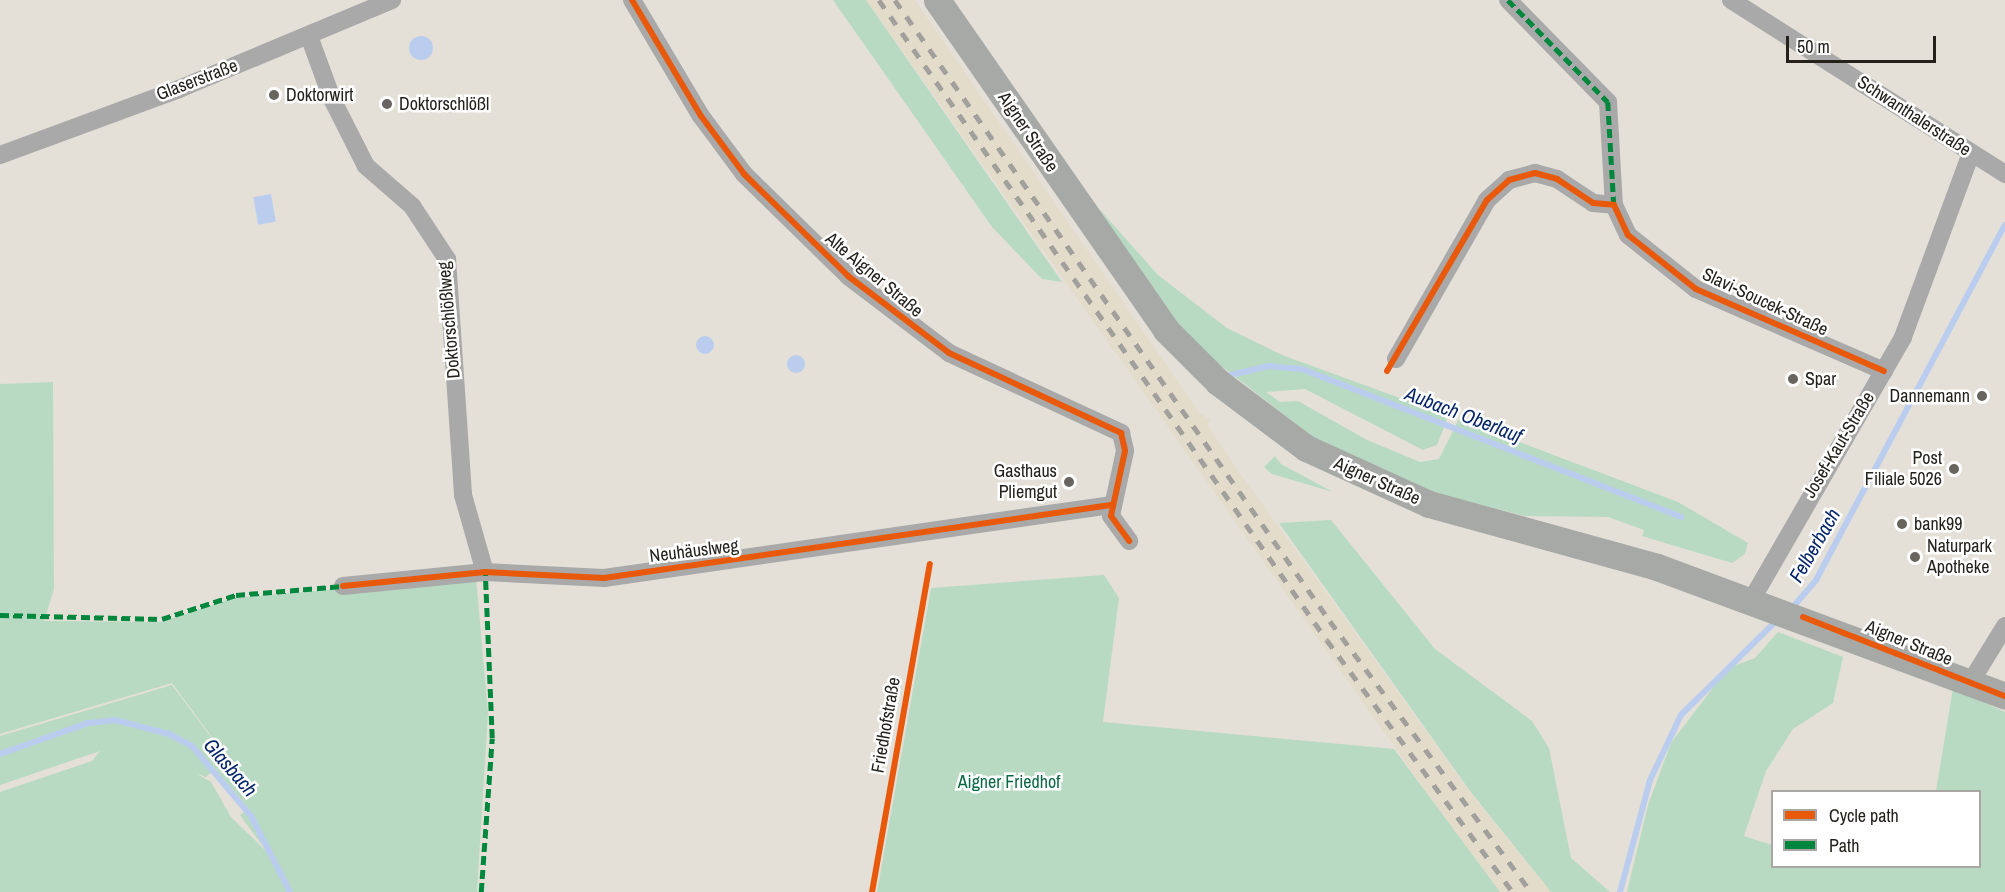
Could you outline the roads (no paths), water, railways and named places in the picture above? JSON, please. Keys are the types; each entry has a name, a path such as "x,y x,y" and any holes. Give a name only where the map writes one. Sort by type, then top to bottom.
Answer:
{"main road":[{"name":"Aigner Straße","path":"937,0 1140,297 1194,360 1272,425 1350,471 1429,504 1602,549 1803,617 2005,696"}],"street":[{"name":"Glaserstraße","path":"0,155 309,36 392,0"},
{"name":"Alte Aigner Straße","path":"632,0 701,116 744,174 848,276 949,353 1121,433 1125,451 1111,505"},
{"name":"Slavi-Soucek-Straße","path":"1508,0 1608,102 1614,205 1628,235 1696,288 1884,370"},
{"name":"Schwanthalerstraße","path":"1731,0 2005,174"},
{"name":"Doktorschlößlweg","path":"309,36 332,99 366,166 412,206 447,259 463,495 485,572"},
{"name":"Josef-Kaut-Straße","path":"1764,603 1914,311 1971,153"},
{"path":"1396,359 1487,200 1509,180 1543,173 1593,203 1614,205"},
{"path":"1111,505 1113,525 1129,540"},
{"name":"Neuhäuslweg","path":"343,586 485,572 604,578 1111,505"},
{"path":"1970,683 2005,626"}],"water":[{"path":"421,36 426,37 432,43 432,53 426,59 421,60 416,59 410,53 409,48 410,43 416,37"},
{"path":"271,194 276,222 258,225 253,197"},
{"path":"705,336 711,339 714,345 711,351 705,354 699,351 696,345 699,339"},
{"path":"796,355 802,358 805,364 802,370 796,373 790,370 787,364 790,358"}],"waterway":[{"name":"Felberbach","path":"1792,608 1816,580 2005,225"},
{"name":"Aubach Oberlauf","path":"1223,377 1268,366 1302,369 1681,517"},
{"name":"Felberbach","path":"1620,892 1650,780 1681,715 1777,620"},
{"name":"Glasbach","path":"0,754 88,723 115,720 169,734 192,746 251,816 290,892"}],"railway":[{"path":"879,0 1327,640 1513,892"},
{"path":"895,0 1330,621 1531,892"}],"place":[{"name":"Doktorwirt","path":"274,95"},
{"name":"Doktorschlößl","path":"387,104"},
{"name":"Spar","path":"1793,379"},
{"name":"Dannemann","path":"1982,396"},
{"name":"Post Filiale 5026","path":"1954,469"},
{"name":"Gasthaus Pliemgut","path":"1069,482"},
{"name":"bank99","path":"1902,524"},
{"name":"Naturpark Apotheke","path":"1915,557"}],"park label":[{"name":"Aigner Friedhof","path":"1009,782"}]}
